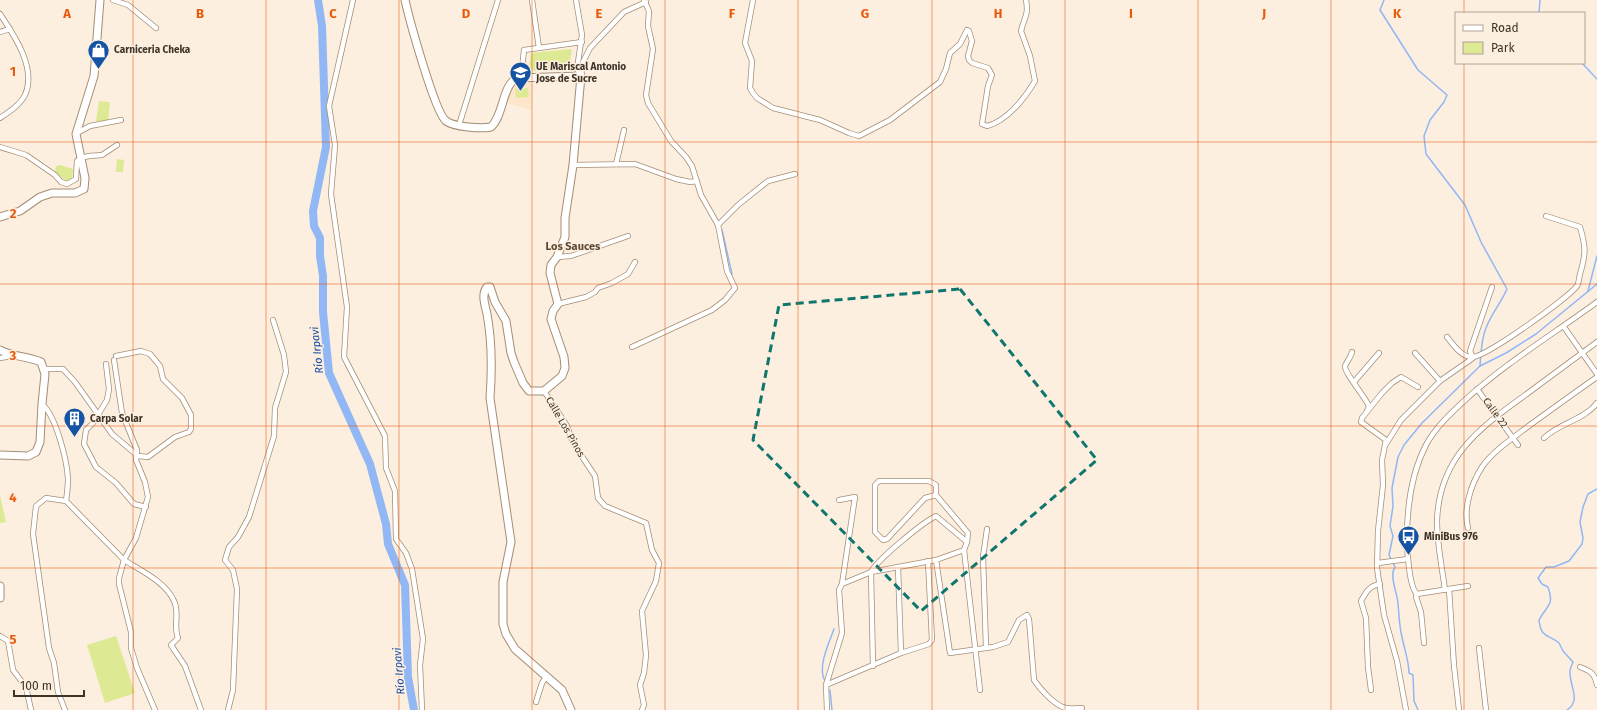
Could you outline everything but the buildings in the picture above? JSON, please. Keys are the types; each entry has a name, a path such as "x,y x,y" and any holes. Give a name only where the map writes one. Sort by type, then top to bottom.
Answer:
{"street":[{"path":"0,217 13,214 40,197 52,193 80,192 84,189 85,178 76,134 94,76 100,0"},
{"path":"113,0 129,2 156,28"},
{"path":"353,0 329,106 335,145 331,194 347,307 344,357 385,436 386,468 395,491 396,539 406,553 412,569 423,639 420,665 422,710"},
{"path":"405,0 430,89 442,117 451,124 491,127 497,121 510,85 514,80 521,78 581,76"},
{"path":"459,125 498,0"},
{"path":"532,0 539,48"},
{"path":"576,0 582,42 577,69 581,76"},
{"path":"753,0 744,43 751,55 750,88 752,93 773,108 820,120 848,133 859,136 890,120 940,82 946,69 950,53 960,44 966,30 969,31 972,41 968,56 969,60 972,63 988,68 992,75 988,86 982,124 987,126 1002,120 1012,112 1035,81 1032,62 1021,31 1028,9 1026,0"},
{"path":"558,304 550,273 551,265 557,257 565,237 567,194 573,165 583,62 590,48 624,12 645,1 649,11 648,26 653,49 646,95 648,103 671,141 692,166 701,195 718,225 727,271 736,288 725,300 712,310 632,347"},
{"path":"0,14 10,29 25,60 27,73 27,89 16,106 0,118"},
{"path":"0,32 10,29"},
{"path":"521,78 524,50 582,42"},
{"path":"76,134 90,126 121,120"},
{"path":"616,164 624,130"},
{"path":"0,147 26,155 51,172 64,184 70,184 76,179 77,161 81,158 102,155 117,145"},
{"path":"573,165 635,164 659,174 690,182 697,181"},
{"path":"718,225 738,205 768,180 795,174"},
{"path":"1385,447 1401,420 1440,381 1473,358 1490,351 1543,313 1577,286 1586,256 1586,246 1580,227 1546,216"},
{"path":"557,257 571,256 628,236"},
{"path":"572,710 562,690 515,649 506,634 503,624 504,575 511,542 490,398 492,379 489,323 484,294 487,287 492,290 495,302 506,321 511,353 523,383 529,391 544,391 562,376 565,368 564,357 551,319 558,304 586,297 595,292 598,288 612,283 628,274 635,262"},
{"path":"1473,358 1470,351 1492,287"},
{"path":"1424,643 1421,612 1416,597 1417,594 1413,589 1408,559 1407,515 1413,475 1426,444 1438,427 1477,389 1597,302"},
{"path":"228,710 233,690 237,589 233,570 225,560 229,547 238,536 249,516 274,436 275,408 286,372 284,355 273,320"},
{"path":"1468,528 1466,521 1468,500 1481,468 1499,449 1597,376 1564,327"},
{"path":"1447,337 1464,355 1473,358"},
{"path":"1459,710 1447,590 1438,538 1437,520 1443,486 1450,467 1468,441 1496,416 1597,342"},
{"path":"0,350 14,356 35,359 40,362 45,369 40,442 36,452 28,456 0,455"},
{"path":"45,369 63,369 75,382 94,411 99,414 112,434 136,455 148,457 175,437 189,432 191,429 191,416 182,398 163,379 160,366 150,354 142,351 115,358 122,413 137,450 136,455 136,460 145,482 148,497 136,538 124,560 119,578 119,584 131,632 131,648 137,668 156,710"},
{"path":"1352,352 1345,370 1369,406 1367,412"},
{"path":"1354,382 1379,353"},
{"path":"1415,353 1440,381"},
{"path":"0,358 14,356"},
{"path":"106,364 109,394 104,407 84,434 84,444 96,467 116,482 131,502 146,507"},
{"path":"1406,710 1397,661 1384,615 1378,563 1378,531 1383,485 1382,460 1386,440 1384,437 1368,429 1362,422 1362,418 1392,383 1401,377 1418,387"},
{"name":"Calle 22","path":"1477,389 1518,445"},
{"name":"Calle Los Pinos","path":"544,391 567,426 573,443 595,476 598,498 605,506 646,523 652,550 659,563 656,581 642,611 646,654 644,673 640,685 644,705 642,710"},
{"path":"1544,438 1552,431 1585,413 1597,403"},
{"path":"42,404 47,408 54,423 66,463 68,480 66,501"},
{"path":"936,495 925,498 887,539 883,540 878,537 875,532 873,523 876,483 884,480 929,481 936,485 936,495 968,533 964,550 980,690"},
{"path":"827,710 826,685 842,633 839,590 842,584 855,497 839,500"},
{"path":"65,710 58,692 54,663 49,648 33,534 36,506 46,498 66,501 124,560 160,585 175,601 175,632 178,638 171,645 185,666 200,710"},
{"path":"873,666 871,572 892,550 936,516 967,542"},
{"path":"986,647 983,557 987,529"},
{"path":"842,584 871,572 936,560 964,550"},
{"path":"1378,563 1408,559"},
{"path":"936,560 950,653 1008,642 1019,620 1027,615 1029,619 1034,680 1057,705 1065,708 1082,708"},
{"path":"826,685 901,654 926,646 932,640 928,561"},
{"path":"898,567 901,654"},
{"path":"1371,690 1368,667 1366,618 1361,601 1373,585 1380,584"},
{"path":"0,586 0,598"},
{"path":"1417,594 1468,586"},
{"path":"0,636 8,641 14,670 26,687 31,710"},
{"path":"1480,648 1486,710"},
{"path":"1580,667 1591,671 1596,677 1597,685"},
{"path":"536,702 539,689 546,676"}],"highlighted area":[{"path":"960,289 1097,460 921,611 753,440 779,305"}],"shaded area":[{"name":"UE Mariscal Antonio Jose de Sucre","path":"513,82 532,82 532,110 507,103"}],"green space":[{"path":"572,50 569,68 530,71 531,53"},
{"path":"528,88 529,97 516,98 515,89"},
{"path":"99,101 110,102 108,122 96,121"},
{"path":"117,159 124,160 123,172 116,172"},
{"path":"60,165 73,169 72,179 66,181 55,172 56,166"},
{"path":"0,495 6,522 0,523"},
{"path":"116,636 135,693 105,703 87,645"}],"waterway":[{"name":"Río Irpavi","path":"318,0 322,26 326,147 313,211 314,226 320,238 320,256 323,276 323,312 329,373 370,464 386,524 388,544 405,585 408,677 414,710"},
{"path":"1384,0 1380,10 1418,70 1447,95 1444,102 1430,120 1424,136 1426,154 1465,205 1481,242 1507,289 1484,333 1480,366"},
{"path":"1539,12 1540,0"},
{"path":"1583,64 1597,79"},
{"path":"722,230 732,274"},
{"path":"1588,291 1597,256"},
{"path":"1418,710 1414,701 1413,675 1409,673 1400,628 1398,603 1393,579 1393,571 1395,567 1389,555 1393,536 1390,526 1393,506 1392,488 1398,457 1404,445 1422,423 1480,366 1506,353 1536,334 1597,284"},
{"path":"1567,710 1574,702 1574,692 1570,677 1570,670 1573,662 1563,651 1559,643 1546,635 1540,626 1539,620 1549,605 1551,598 1548,587 1542,584 1538,578 1546,567 1554,567 1569,561 1582,544 1583,538 1580,522 1583,507 1588,494 1597,489"},
{"path":"825,681 822,669 823,662 834,629"},
{"path":"830,690 832,710"}],"place":[{"name":"Carniceria Cheka","path":"99,70"},
{"name":"UE Mariscal Antonio Jose de Sucre","path":"521,92"},
{"name":"Carpa Solar","path":"75,438"},
{"name":"MiniBus 976","path":"1408,556"}],"district":[{"name":"Los Sauces","path":"573,246"}]}
